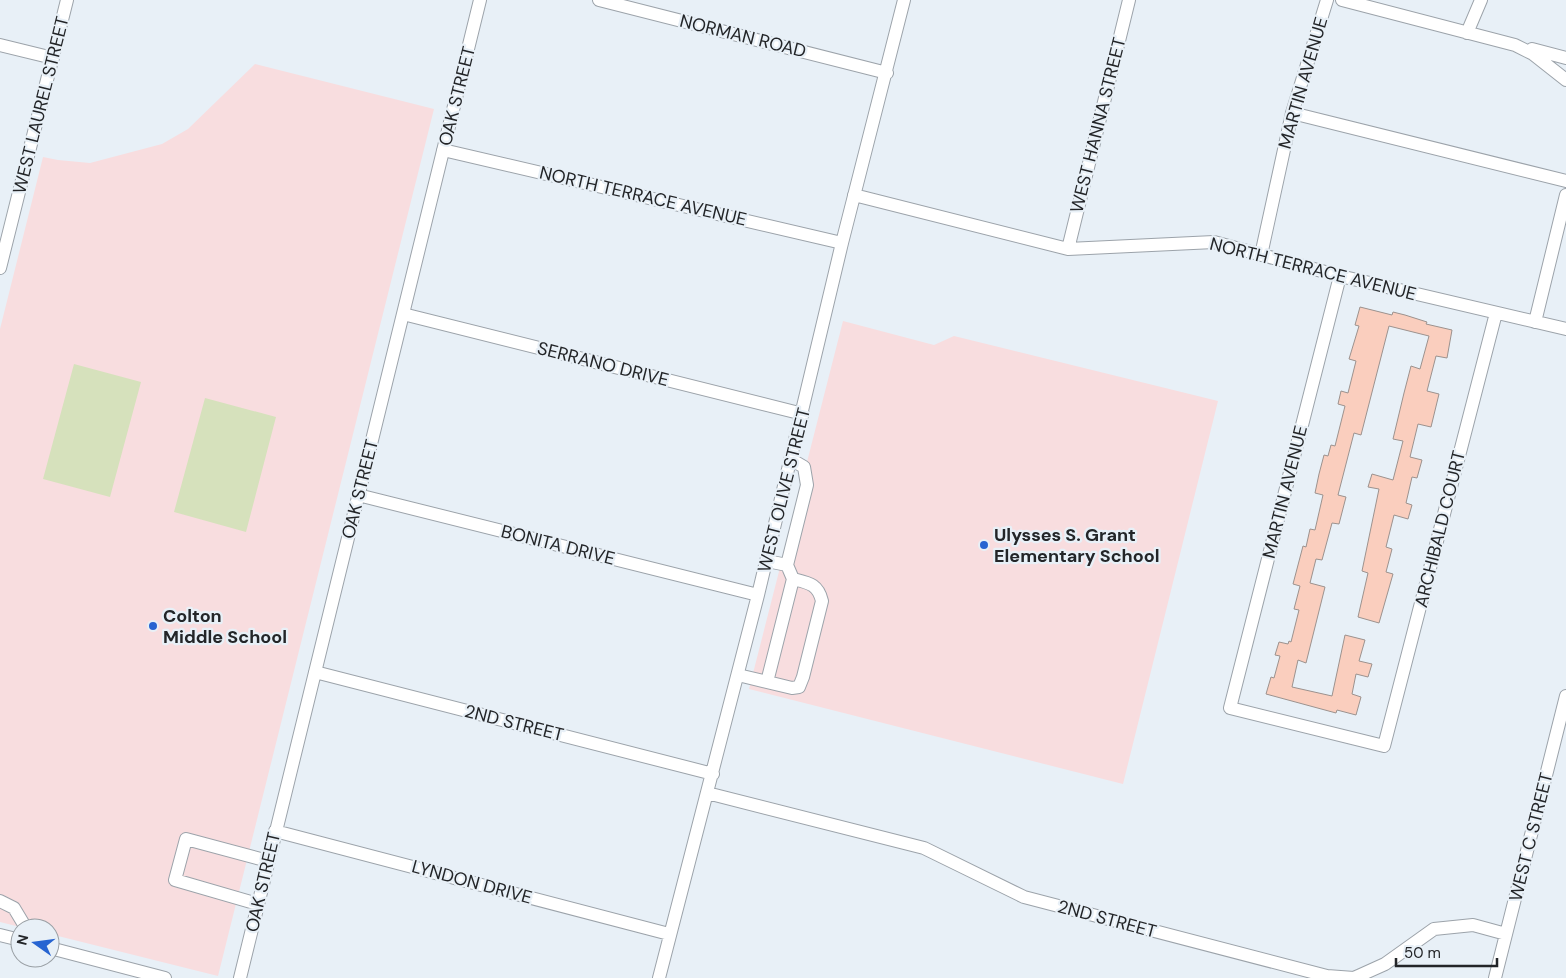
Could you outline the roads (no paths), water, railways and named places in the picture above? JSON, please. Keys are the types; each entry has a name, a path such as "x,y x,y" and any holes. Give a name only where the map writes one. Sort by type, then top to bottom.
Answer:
{"street":[{"name":"WEST LAUREL STREET","path":"0,268 67,0"},
{"name":"OAK STREET","path":"240,978 480,0"},
{"name":"NORMAN ROAD","path":"599,0 887,73"},
{"name":"WEST OLIVE STREET","path":"659,978 767,561 842,243 887,73 904,0"},
{"name":"WEST HANNA STREET","path":"1068,249 1129,0"},
{"name":"MARTIN AVENUE","path":"1261,255 1292,113 1327,0"},
{"path":"1342,0 1566,58"},
{"path":"1468,33 1482,0"},
{"path":"1514,45 1534,54 1566,80"},
{"path":"0,46 53,58"},
{"path":"1292,113 1566,181"},
{"name":"NORTH TERRACE AVENUE","path":"443,150 842,243"},
{"name":"NORTH TERRACE AVENUE","path":"854,195 1068,249 1214,242 1340,276 1566,329"},
{"path":"1535,322 1566,195"},
{"name":"MARTIN AVENUE","path":"1340,276 1230,708 1384,746"},
{"name":"ARCHIBALD COURT","path":"1384,746 1496,313"},
{"name":"SERRANO DRIVE","path":"403,314 803,414"},
{"path":"767,682 793,579 787,566 807,484 804,467 792,460"},
{"name":"BONITA DRIVE","path":"358,495 758,595"},
{"path":"767,561 787,566"},
{"path":"738,675 792,688 799,687 822,601 820,591 814,584 793,579"},
{"name":"2ND STREET","path":"315,672 713,774"},
{"name":"WEST C STREET","path":"1495,978 1566,696"},
{"name":"2ND STREET","path":"707,793 924,848 1024,897 1327,976 1354,978 1385,964 1434,929 1473,925 1506,934"},
{"name":"LYNDON DRIVE","path":"275,831 670,934"},
{"path":"258,904 175,880 186,839 268,861"},
{"path":"0,901 14,908 20,918"},
{"path":"60,951 165,978"}],"place":[{"name":"Ulysses S. Grant Elementary School","path":"984,545"},
{"name":"Colton Middle School","path":"153,626"}]}
